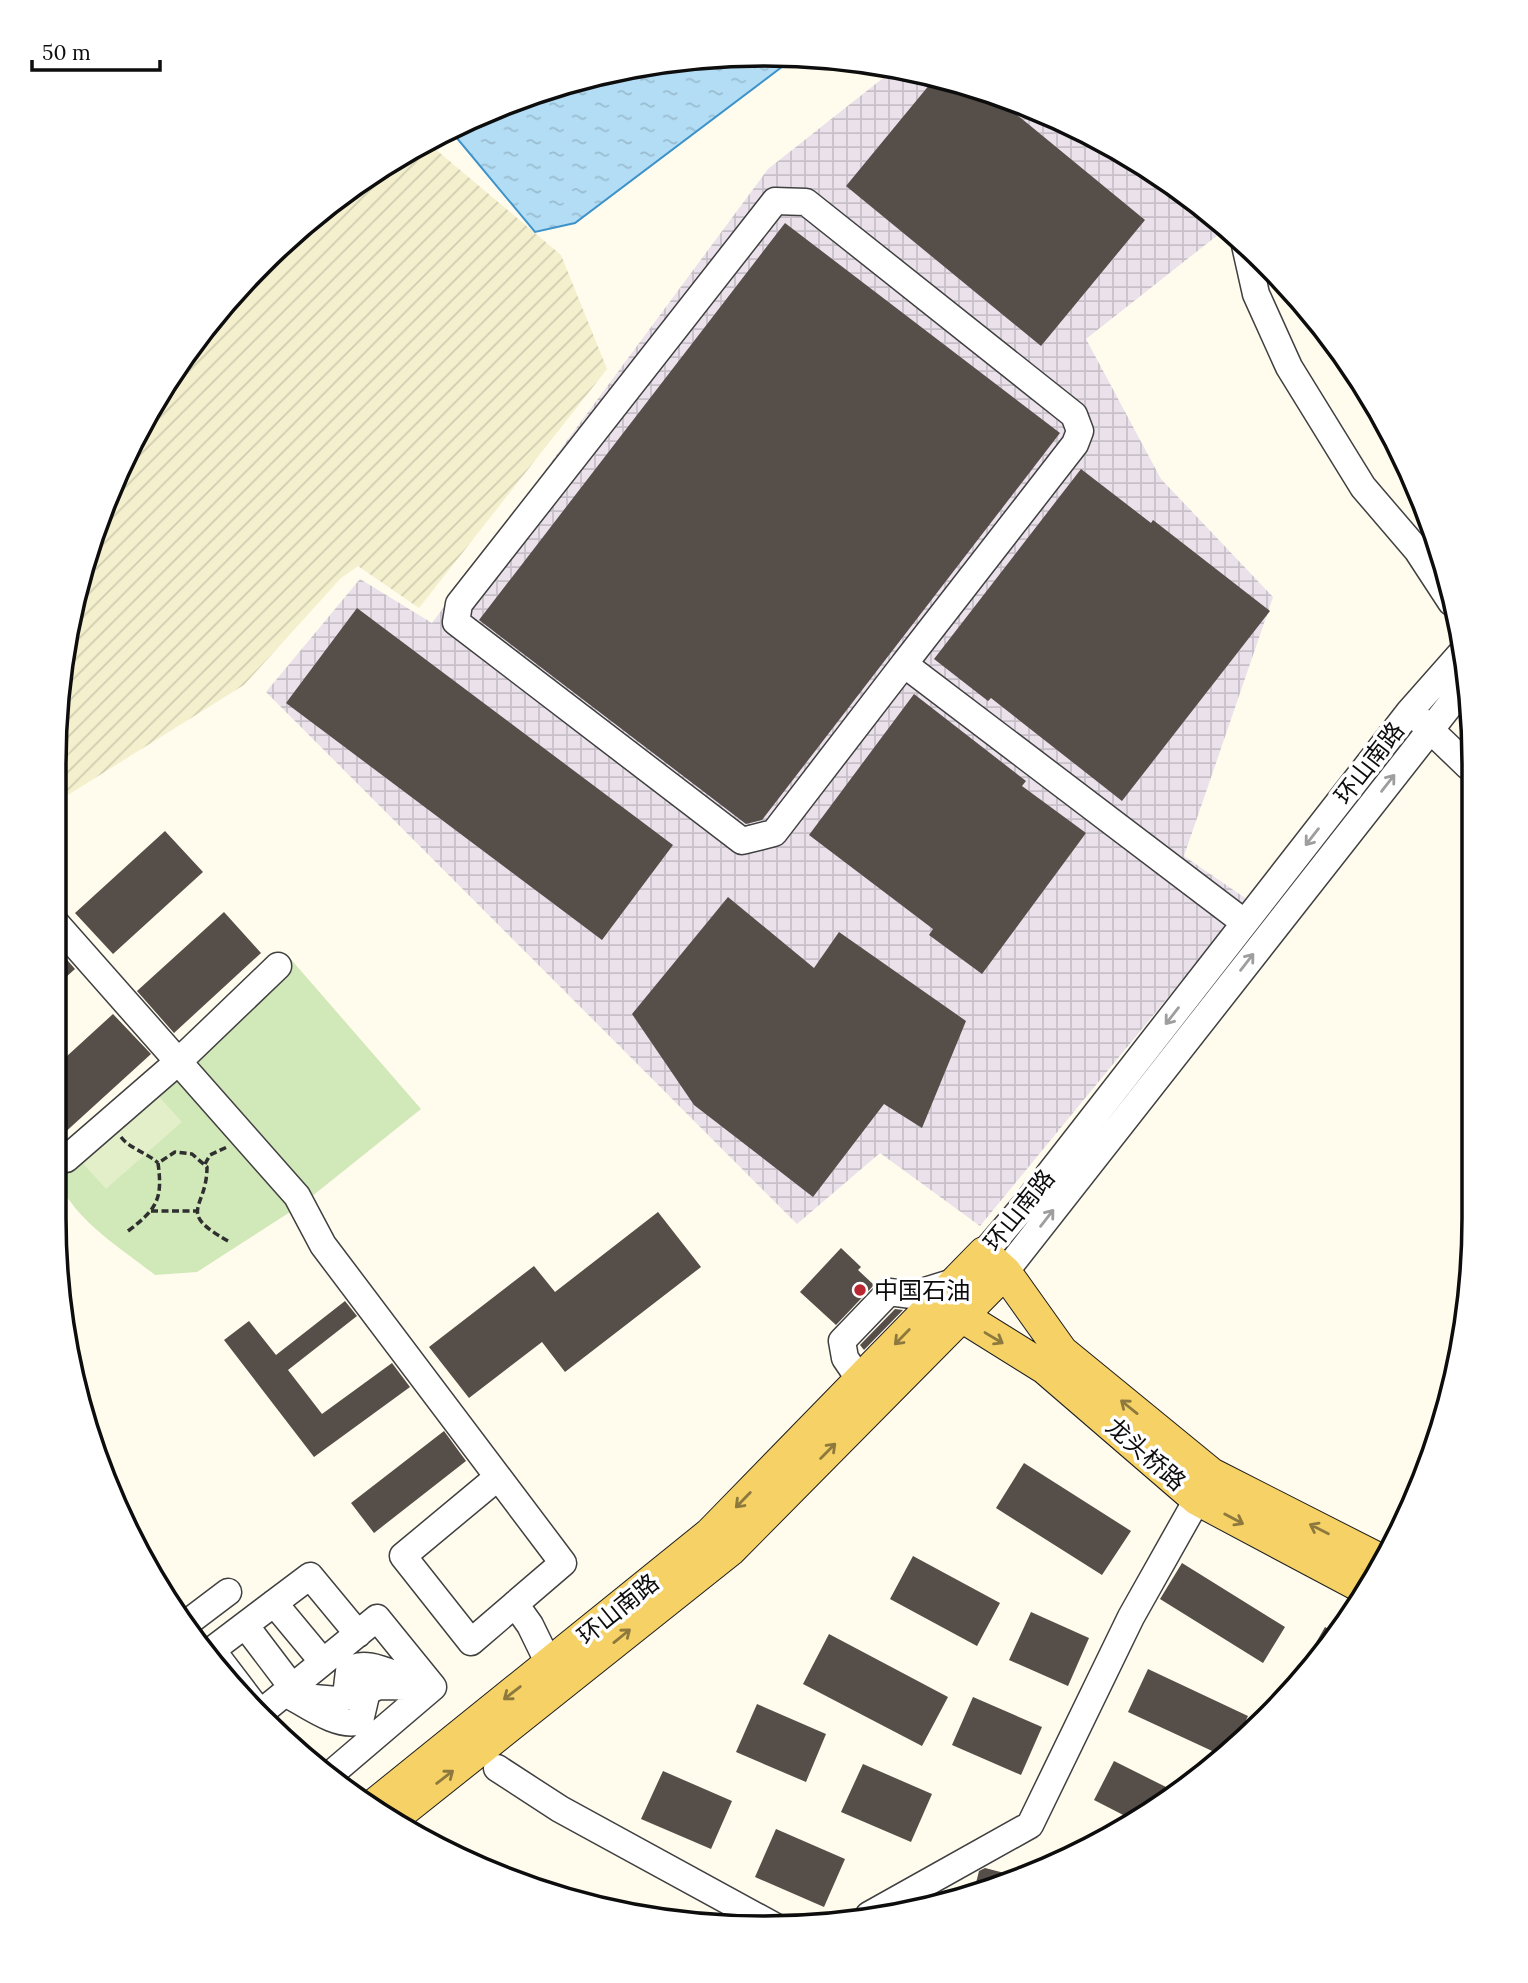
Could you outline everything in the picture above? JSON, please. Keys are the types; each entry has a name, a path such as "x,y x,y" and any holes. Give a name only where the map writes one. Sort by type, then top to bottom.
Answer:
{"main road":[{"name":"环山南路","path":"379,1801 710,1534 860,1380 994,1263"},
{"name":"龙头桥路","path":"994,1263 1062,1352 1204,1487 1374,1557"},
{"name":"环山南路","path":"399,1813 730,1550 951,1300"},
{"name":"龙头桥路","path":"951,1300 1204,1487 1358,1584"}],"street":[{"path":"775,201 806,202 1074,415 1080,431 1075,444 904,664 774,833 742,841 456,622 459,604 775,201"},
{"path":"1249,264 1256,294 1289,367 1363,487 1417,550 1437,580"},
{"name":"环山南路","path":"994,1263 1245,923 1410,711 1454,661"},
{"path":"904,664 1245,923"},
{"name":"环山南路","path":"994,1263 1458,695"},
{"path":"1410,711 1462,760"},
{"path":"66,934 297,1196 323,1245 563,1563 471,1642 403,1556 498,1477"},
{"path":"66,1159 179,1061 278,966"},
{"path":"886,1905 1030,1825 1130,1617 1204,1487"},
{"path":"214,1648 310,1576 358,1634"},
{"path":"193,1619 228,1592"},
{"path":"274,1603 323,1662"},
{"path":"515,1604 530,1625 549,1664"},
{"path":"267,1708 377,1618 433,1687"},
{"path":"245,1625 289,1690 341,1722 352,1724 360,1721 367,1691 379,1686 433,1687"},
{"path":"336,1770 433,1687"},
{"path":"497,1768 560,1809 756,1916"}],"path":[{"path":"109,1122 128,1146 145,1151 158,1163 162,1181 160,1196 151,1211 128,1231"},
{"path":"158,1163 175,1152 192,1154 202,1159 207,1167 207,1181 196,1210 206,1229 228,1241"},
{"path":"151,1211 196,1210"}],"shaded area":[{"path":"884,77 945,90 1031,120 1072,138 1152,184 1218,235 1086,339 1161,479 1273,597 1184,856 1248,900 980,1226 880,1153 797,1224 266,692 360,579 432,623 768,169"},
{"path":"435,149 561,255 607,369 419,608 358,566 341,578 244,685 66,796 72,673 90,583 120,497 160,415 211,339 271,271 339,211 376,184"}],"green space":[{"path":"288,956 421,1109 301,1205 197,1272 155,1275 91,1224 66,1194 66,1146"},
{"path":"154,1091 182,1122 106,1189 78,1158"}],"water":[{"path":"782,67 575,223 535,232 457,138 540,104 583,90 628,80 718,68"}],"building":[{"path":"928,86 1017,115 1145,220 1041,346 846,186"},
{"path":"785,223 1060,433 762,820 746,824 479,620"},
{"path":"1081,469 1151,523 1153,520 1270,611 1122,801 991,698 988,701 934,659"},
{"path":"357,608 673,845 602,940 286,703"},
{"path":"914,694 1026,781 1022,786 1086,833 982,974 929,935 933,929 809,835"},
{"path":"165,831 203,872 113,954 75,913"},
{"path":"728,897 814,968 839,932 966,1021 922,1128 884,1104 813,1197 694,1105 632,1014"},
{"path":"224,912 261,953 174,1033 137,991"},
{"path":"66,959 75,969 66,977"},
{"path":"113,1014 151,1054 66,1131 66,1057"},
{"path":"658,1212 701,1267 565,1372 542,1342 469,1398 429,1347 534,1266 555,1292"},
{"path":"841,1248 861,1267 858,1270 874,1285 836,1325 800,1292"},
{"path":"345,1301 357,1316 288,1370 322,1414 392,1363 410,1387 314,1457 224,1340 249,1321 276,1355"},
{"path":"895,1309 903,1310 864,1350 860,1345"},
{"path":"444,1431 466,1461 374,1533 351,1503"},
{"path":"1024,1463 1131,1531 1102,1575 996,1508"},
{"path":"913,1556 1000,1603 977,1646 890,1599"},
{"path":"1182,1563 1285,1627 1263,1663 1160,1599"},
{"path":"1031,1612 1089,1638 1068,1686 1009,1660"},
{"path":"1325,1627 1328,1629 1317,1644 1311,1651"},
{"path":"829,1634 948,1697 922,1746 803,1684"},
{"path":"1148,1669 1248,1716 1244,1724 1214,1752 1128,1712"},
{"path":"973,1697 1042,1727 1021,1775 952,1745"},
{"path":"757,1704 826,1734 806,1782 736,1752"},
{"path":"1114,1761 1167,1788 1125,1816 1094,1800"},
{"path":"863,1764 932,1794 911,1842 841,1812"},
{"path":"663,1771 732,1801 711,1849 641,1819"},
{"path":"776,1829 845,1859 824,1907 755,1877"},
{"path":"985,1868 1004,1873 976,1883 979,1871"}],"place":[{"name":"中国石油","path":"860,1290"}]}
